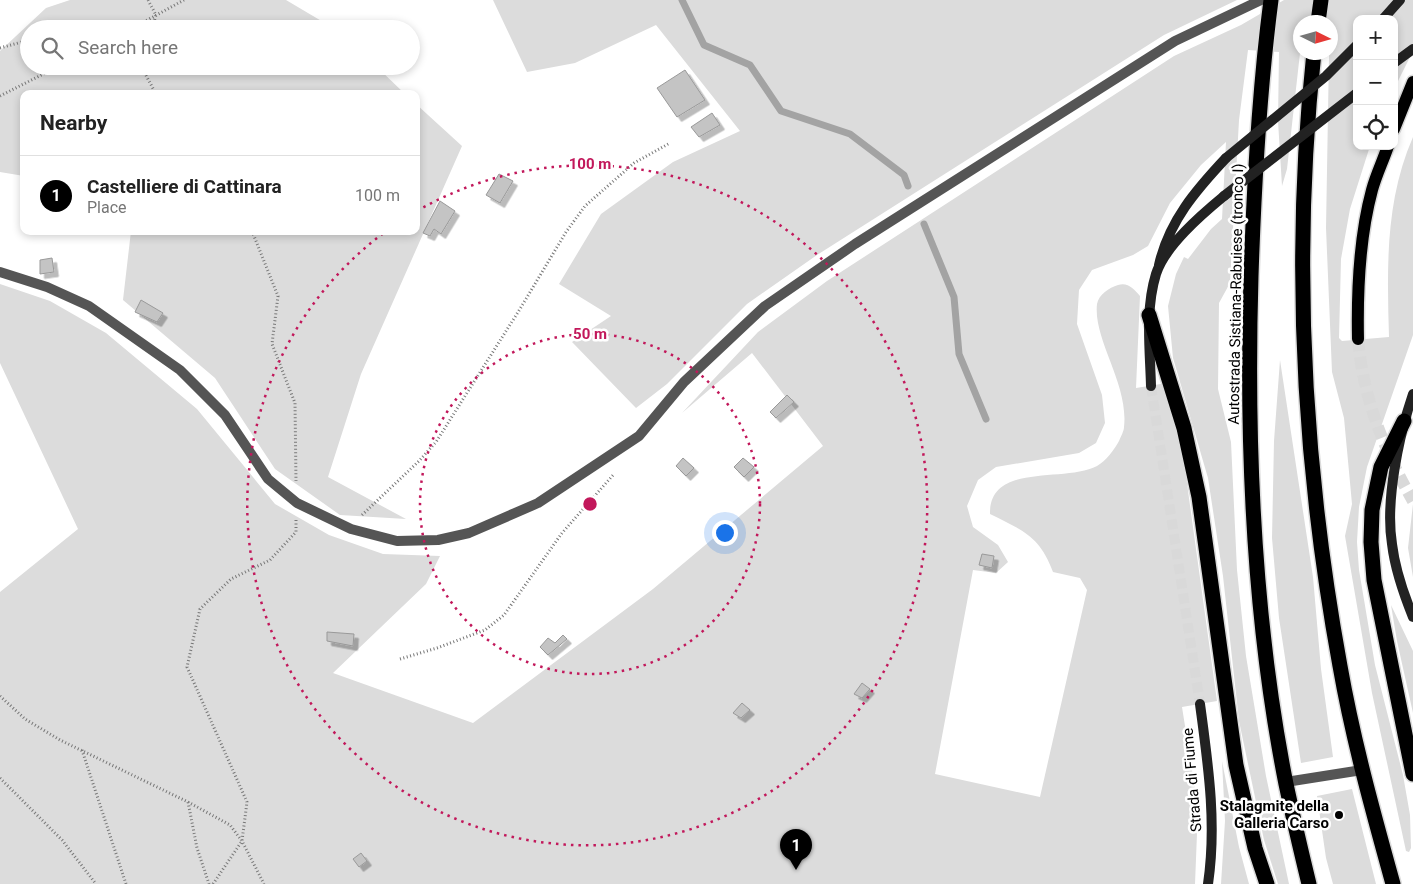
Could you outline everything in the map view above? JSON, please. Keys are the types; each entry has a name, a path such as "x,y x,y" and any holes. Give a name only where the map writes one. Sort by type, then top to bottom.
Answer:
{"highway":[{"name":"Autostrada Sistiana-Rabuiese (tronco I)","path":"1271,0 1264,51 1253,205 1248,367 1250,453 1254,533 1270,679 1286,782 1309,884"},
{"path":"1319,15 1321,0"},
{"path":"1313,60 1304,163 1303,337 1310,434 1326,578 1340,667 1362,770 1393,884"},
{"path":"1149,315 1184,428 1199,497 1236,765 1255,848 1268,884"},
{"path":"1404,421 1381,467 1372,510 1371,542 1374,580 1413,774"}],"main road":[{"path":"1387,15 1400,0"},
{"path":"1398,60 1413,48"},
{"path":"1151,386 1149,315 1163,247 1171,226 1199,187 1226,158 1326,76 1353,49"},
{"path":"1398,119 1413,82"},
{"path":"1157,273 1176,242 1195,220 1353,96"},
{"path":"1358,339 1357,289 1361,245 1372,190 1387,150"},
{"path":"1413,394 1404,421 1395,470 1391,513 1391,543 1406,601 1413,617"},
{"name":"Strada di Fiume","path":"1200,704 1212,798 1212,831 1208,884"}],"street":[{"path":"0,272 47,287 89,306 180,370 225,415 268,479 297,503 351,530 396,541 438,540 469,533 538,503 614,450 639,436 684,382 765,306 855,244 1175,41 1260,0"},
{"path":"1286,782 1362,770"}],"path":[{"path":"148,0 156,15 155,20"},
{"path":"147,20 184,0"},
{"path":"0,48 20,42"},
{"path":"0,96 41,75"},
{"path":"146,75 154,90"},
{"path":"351,530 368,507 400,480 436,442 566,232 585,206 634,163 670,143"},
{"path":"213,884 242,841 247,802 187,667 200,609 231,579 270,560 296,532 295,404 272,344 278,296 254,235"},
{"path":"400,659 485,630 504,615 562,533 616,472"},
{"path":"0,696 25,719 230,825 242,841 264,884"},
{"path":"82,750 126,884"},
{"path":"0,778 62,840 96,884"},
{"path":"188,802 197,848 209,884"}],"shaded area":[{"path":"70,0 286,0 320,20 33,20 46,8"},
{"path":"493,0 1237,0 1164,35 817,255 747,304 667,384 636,408 572,342 611,316 559,284 601,214 673,162 740,131 656,25 575,63 527,72"},
{"path":"1284,0 1413,0 1413,51 1398,81 1398,15 1353,15 1353,150 1369,150 1350,209 1341,259 1339,338 1342,341 1389,337 1388,260 1393,210 1397,186 1413,137 1413,335 1367,467 1359,507 1357,542 1359,570 1375,665 1403,775 1410,815 1411,848 1409,852 1406,851 1372,693 1345,536 1352,504 1344,418 1332,372 1326,228 1329,60 1338,60 1338,15 1293,15 1293,60 1299,60 1287,169 1282,186 1278,121 1279,52 1248,50 1239,120 1230,283 1219,303 1218,389 1231,442 1237,570 1246,656 1266,776 1289,884 1278,884 1264,840 1239,721 1223,576 1208,478 1173,358 1168,306 1176,274 1184,257 1188,259 1211,229 1222,219 1226,142 1201,165 1170,203 1148,246 1133,255 1092,270 1079,290 1077,324 1102,395 1105,423 1096,443 1079,453 996,467 978,480 967,506 973,527 998,545 1008,562 996,573 973,570 935,774 1040,797 1087,590 1080,578 1053,572 1048,560 1036,542 1021,530 990,514 993,498 1002,487 1015,480 1083,471 1097,466 1107,458 1117,444 1124,429 1124,411 1117,379 1100,332 1097,304 1102,294 1108,290 1122,284 1128,285 1140,296 1136,388 1173,382 1217,701 1182,707 1198,808 1195,884 0,884 0,592 78,529 0,363 0,284 50,301 106,333 197,409 275,504 329,535 383,554 440,556 426,584 333,673 473,723 653,589 823,446 752,353 682,413 758,332 827,281 1174,56 1241,25"},
{"path":"20,32 20,75 385,75 401,90 20,90 20,175 0,172 0,51"},
{"path":"420,108 462,146 361,374 328,477 406,519 340,515 275,469 215,378 123,300 131,235 420,235"},
{"path":"1280,360 1313,577 1321,669 1333,757 1301,763 1279,618 1272,538 1274,441"},
{"path":"1413,504 1413,577 1408,548"},
{"path":"1391,605 1413,651 1413,713 1397,641"},
{"path":"1222,761 1239,847 1249,884 1221,884 1225,821"},
{"path":"1352,789 1376,884 1333,884 1326,858 1317,796"}],"building":[{"path":"685,70 705,100 677,117 657,88"},
{"path":"712,113 720,125 699,137 691,127"},
{"path":"499,174 513,181 500,203 486,195"},
{"path":"440,201 455,211 441,234 434,229 430,236 423,233"},
{"path":"52,258 54,272 40,274 40,260"},
{"path":"141,300 163,313 157,322 135,312"},
{"path":"787,395 794,402 776,418 770,412"},
{"path":"683,458 694,468 686,476 676,466"},
{"path":"743,458 754,467 744,477 734,467"},
{"path":"982,554 994,556 992,568 979,565"},
{"path":"327,632 354,634 353,646 327,641"},
{"path":"563,635 567,639 548,655 540,647 548,638 555,643"},
{"path":"862,683 870,689 862,698 854,694"},
{"path":"742,703 750,710 741,718 733,713"},
{"path":"361,853 367,861 359,867 353,859"}],"waterway":[{"path":"682,0 704,45 750,65 781,111 850,134 904,175 908,186"},
{"path":"924,224 954,297 959,354 986,419"}],"tunnel":[{"path":"1358,339 1365,382 1376,423 1413,501"},
{"path":"1151,386 1200,704"}],"place":[{"name":"Stalagmite della Galleria Carso","path":"1339,815"},
{"name":"Castelliere di Cattinara","path":"796,870"}]}
